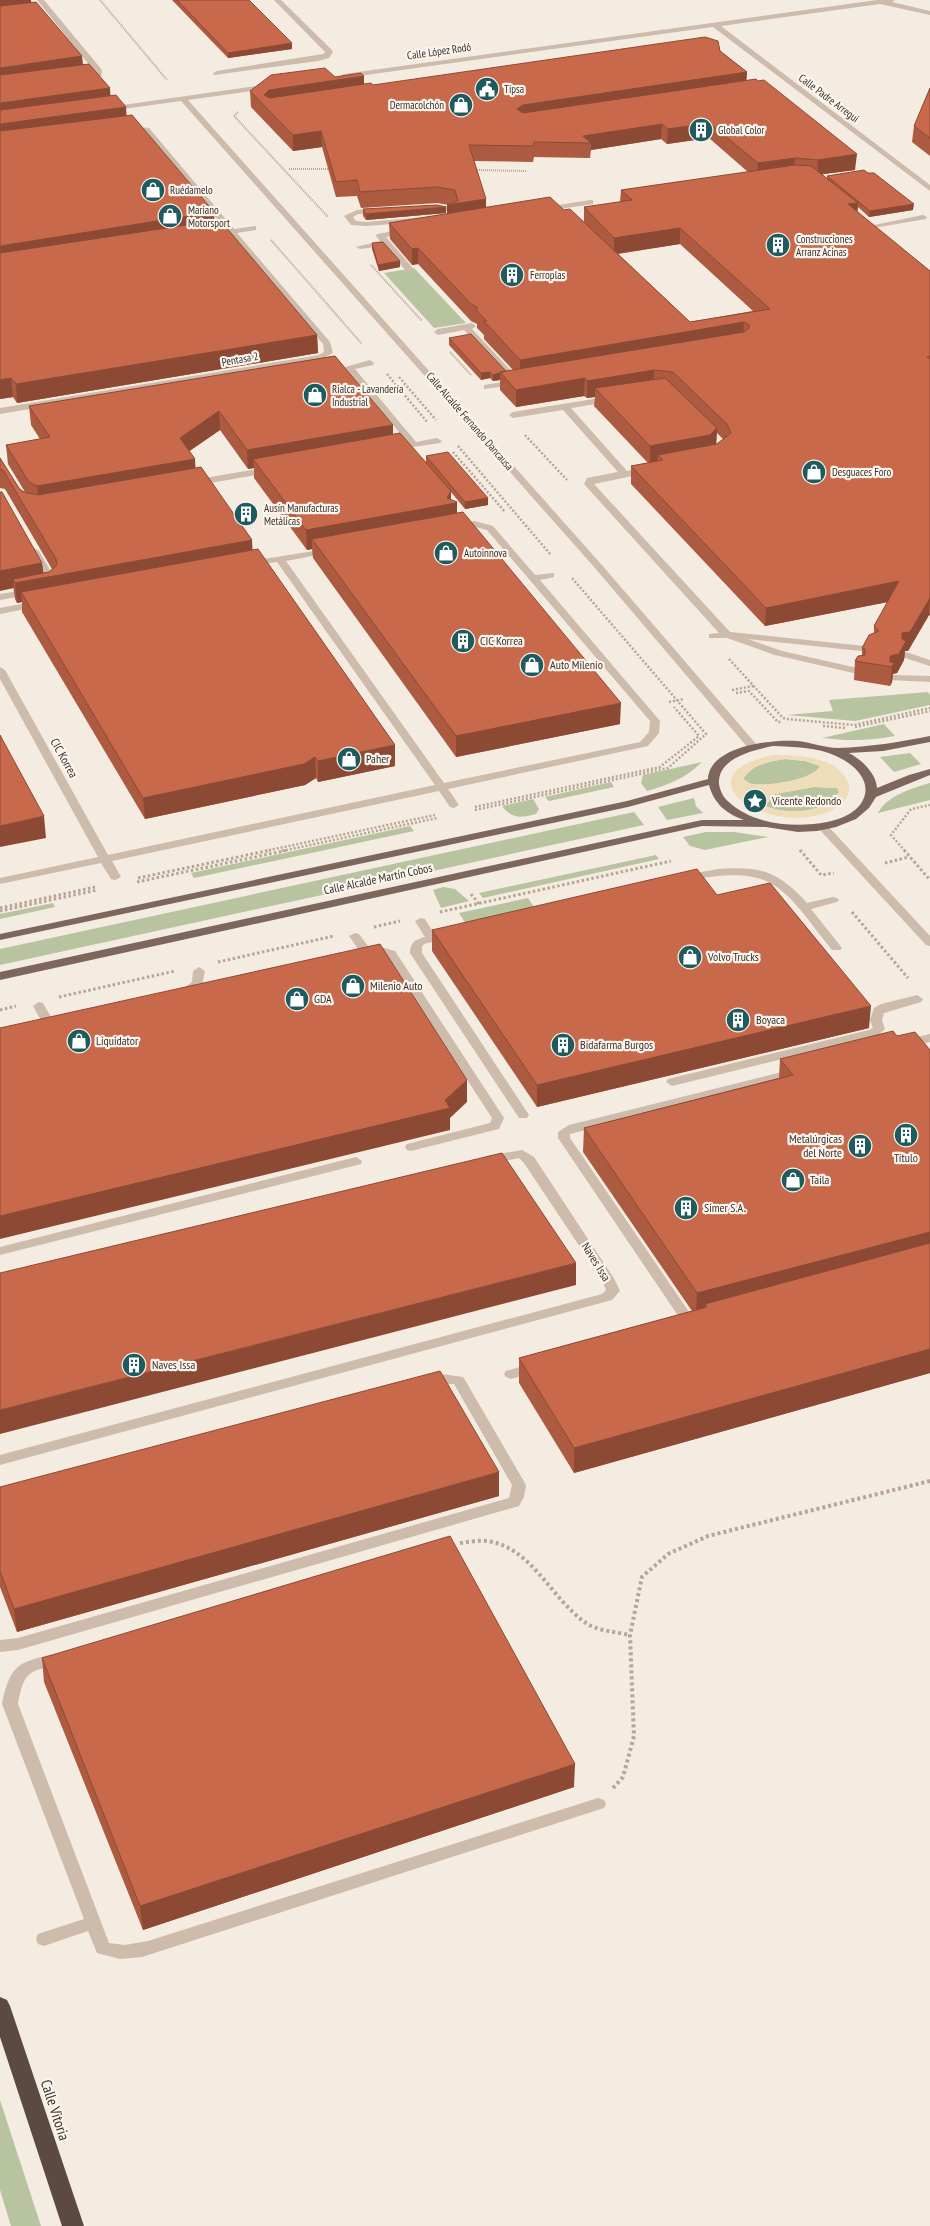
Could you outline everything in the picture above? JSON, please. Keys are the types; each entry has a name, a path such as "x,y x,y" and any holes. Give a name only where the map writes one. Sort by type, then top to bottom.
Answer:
{"highway":[{"name":"Calle Vitoria","path":"0,2006 73,2226"}],"main road":[{"path":"834,751 884,748 930,739"},
{"path":"773,743 794,743 834,751 864,770 871,782 871,795 865,806 854,815 824,827 800,828 764,824 743,816 726,806 716,794 713,781 716,770 724,761 737,752 773,743"},
{"path":"871,795 913,777 930,772"},
{"name":"Calle Alcalde Martín Cobos","path":"0,937 619,806 713,781"},
{"name":"Calle Alcalde Martín Cobos","path":"0,976 702,823 764,824"}],"street":[{"path":"40,0 99,72 98,75 74,79"},
{"path":"217,73 318,59 326,56 329,52 277,0"},
{"name":"Calle López Rodó","path":"340,76 892,0"},
{"path":"878,1 930,13"},
{"path":"42,14 50,13"},
{"name":"Calle Padre Arregui","path":"714,24 930,189"},
{"path":"96,111 274,86"},
{"name":"Calle Alcalde Fernando Dancausa","path":"183,99 598,566 753,747"},
{"name":"Pentasa 2","path":"0,411 321,357 330,353 328,344 146,130 140,127 121,128"},
{"path":"540,210 590,202"},
{"path":"336,223 350,221 366,224 445,218 452,216 453,212 445,207 357,212 349,214 350,221"},
{"path":"559,207 568,216"},
{"path":"873,226 923,217"},
{"path":"866,220 880,232"},
{"path":"409,269 380,236 455,223"},
{"path":"214,234 253,228"},
{"path":"360,247 385,243"},
{"path":"438,332 470,327 521,382 488,387"},
{"path":"370,363 345,368 411,448"},
{"path":"513,415 618,398"},
{"path":"565,407 625,474"},
{"path":"386,450 411,448 436,441"},
{"path":"184,485 280,468"},
{"path":"655,468 590,480 589,484 727,635 779,654 858,671"},
{"path":"0,881 644,744 654,733 655,721 490,528 475,524 445,528"},
{"path":"0,597 46,588 52,585 27,538"},
{"path":"242,566 338,548"},
{"path":"280,559 454,805"},
{"path":"533,578 551,575"},
{"path":"0,611 50,602"},
{"path":"713,636 727,635 870,649"},
{"path":"906,655 930,663"},
{"name":"CIC Korrea","path":"0,670 114,877"},
{"path":"894,678 930,679"},
{"path":"824,827 930,943"},
{"path":"672,881 711,872 750,873 774,878 787,887 836,948"},
{"path":"804,907 833,900"},
{"path":"415,920 432,939"},
{"path":"460,933 420,942 416,946 416,953 523,1115"},
{"path":"355,936 362,955 381,950 391,953 498,1118 495,1126 411,1147"},
{"path":"169,998 195,988 200,981 199,971"},
{"path":"672,1082 873,1033 879,1029 876,1020 878,1011 885,1007 917,999"},
{"path":"39,1006 48,1024"},
{"path":"890,1048 930,1038"},
{"path":"672,1330 695,1324 564,1138 564,1132 573,1128 804,1070"},
{"name":"Naves Issa","path":"0,1460 607,1296 613,1290 529,1160 522,1154 508,1154 470,1164"},
{"path":"0,1251 356,1162"},
{"path":"511,1374 549,1364"},
{"path":"0,1646 18,1644 514,1502 519,1485 458,1380 441,1379 412,1387"},
{"path":"76,1653 22,1669 14,1680 5,1705 103,1948 117,1953 130,1953 598,1804"},
{"path":"44,1939 93,1924"}],"path":[{"path":"100,0 171,84"},
{"path":"241,109 234,116 336,223"},
{"path":"289,169 338,169"},
{"path":"466,170 526,170"},
{"path":"266,234 364,348"},
{"path":"383,369 431,426"},
{"path":"397,375 439,424"},
{"path":"458,446 554,557"},
{"path":"449,447 507,514"},
{"path":"468,811 668,768 706,734 566,572"},
{"path":"728,658 783,718 854,725 930,710"},
{"path":"680,704 749,691 778,722 851,728 930,710"},
{"path":"930,805 911,809 891,836 930,880"},
{"path":"129,884 441,817"},
{"path":"795,845 826,881"},
{"path":"436,913 677,860"},
{"path":"821,875 861,868"},
{"path":"574,876 579,882"},
{"path":"0,912 101,890"},
{"path":"847,906 911,982"},
{"path":"371,928 415,920"},
{"path":"598,1804 623,1777 634,1736 630,1635 642,1577 668,1554 708,1536 930,1481"},
{"path":"458,1544 486,1540 504,1544 521,1557 553,1593 586,1624 630,1635"}],"green space":[{"path":"414,268 466,323 434,328 384,273"},
{"path":"928,692 930,695 930,705 855,721 787,715 833,711 829,700"},
{"path":"884,724 895,736 859,740 822,738"},
{"path":"910,753 921,764 894,772 880,757"},
{"path":"785,759 805,761 820,766 816,771 808,775 788,782 756,784 749,783 743,779 756,767"},
{"path":"702,762 683,777 662,786 647,791 641,783 643,775"},
{"path":"611,782 614,787 549,801 545,797"},
{"path":"930,783 930,800 878,813 894,797"},
{"path":"814,787 837,788 839,792 824,805 805,811 784,811 765,806 775,794"},
{"path":"694,798 696,806 703,813 667,820 658,807"},
{"path":"533,799 539,809 536,814 521,817 509,813 502,806"},
{"path":"634,812 644,825 0,965 0,949"},
{"path":"410,826 414,831 194,878 191,873"},
{"path":"706,832 734,832 768,837 705,850 690,846 683,837"},
{"path":"656,855 659,859 483,898 479,893"},
{"path":"443,887 455,889 469,901 441,908 433,890"},
{"path":"528,898 546,925 477,941 459,913"},
{"path":"53,903 55,907 0,919 0,914"},
{"path":"0,2100 41,2226 11,2226 0,2190"}],"sand":[{"path":"773,755 816,759 835,767 843,774 849,785 848,794 839,806 822,814 799,818 776,816 755,809 740,799 732,787 733,775 746,764","holes":["785,759 805,761 820,766 816,771 788,782 756,784 749,783 743,779 756,767","814,787 837,788 839,792 824,805 805,811 784,811 765,806 775,794"]}],"building":[{"path":"177,0 249,0 292,43 228,53"},
{"path":"36,2 82,56 0,68 0,6"},
{"path":"705,37 718,41 720,51 747,72 523,105 517,109 523,113 756,79 758,81 764,80 857,154 818,160 795,158 758,163 709,123 668,129 662,124 583,136 591,143 534,142 533,146 469,145 486,199 447,205 458,201 455,190 437,187 360,192 357,180 336,182 321,131 293,135 250,91 271,75 325,68 335,77 361,73 364,76 269,90 264,95 270,98 371,83 373,85"},
{"path":"89,64 110,88 0,103 0,75"},
{"path":"930,88 930,138 914,126"},
{"path":"116,95 126,107 0,124 0,110"},
{"path":"132,115 214,212 0,246 0,131"},
{"path":"795,165 811,166 858,203 848,204 930,271 930,356 927,357 930,359 930,598 910,632 902,633 902,639 906,641 899,654 890,656 890,662 894,663 892,667 855,661 858,656 865,655 865,649 862,648 869,635 879,631 874,626 899,581 766,608 631,466 663,460 658,455 717,444 731,433 727,424 673,372 654,370 587,381 585,378 516,390 500,372 744,332 749,328 749,325 744,322 520,360 484,321 487,321 477,311 477,307 471,304 418,248 412,249 389,223 550,197 564,210 570,209 690,322 770,309 680,228 614,238 584,207 632,200 621,190"},
{"path":"864,170 868,173 874,173 914,204 870,211 827,176"},
{"path":"437,205 446,207 366,214 363,209"},
{"path":"220,220 317,335 16,384 11,378 0,380 0,253"},
{"path":"383,242 400,261 378,265 372,243"},
{"path":"471,334 506,371 493,375 490,372 481,373 449,338"},
{"path":"335,356 393,425 247,450 219,411 180,438 195,459 37,486 29,482 6,445 50,437 29,406"},
{"path":"665,378 717,428 710,435 650,446 595,388"},
{"path":"400,433 451,491 447,498 456,503 306,530 253,459"},
{"path":"448,452 488,498 465,502 426,456"},
{"path":"0,458 23,492 38,495 201,467 252,540 15,583 13,579 49,572 57,565 56,559 3,470 0,469"},
{"path":"0,492 2,492 42,563 0,571"},
{"name":"CIC Korrea","path":"463,512 621,703 456,736 312,539"},
{"path":"258,549 395,745 318,761 315,757 304,764 143,798 21,592"},
{"path":"0,735 44,816 0,826"},
{"path":"697,869 717,895 770,883 871,1006 537,1085 432,930"},
{"path":"380,944 467,1080 445,1100 450,1108 0,1216 0,1028"},
{"path":"893,1031 897,1036 915,1032 930,1050 930,1232 697,1293 584,1128 793,1075 780,1059"},
{"name":"Naves Issa","path":"502,1153 576,1263 0,1410 0,1273"},
{"path":"930,1243 930,1349 574,1448 519,1358 707,1307 705,1304"},
{"path":"440,1371 499,1472 14,1609 0,1571 0,1487"},
{"path":"450,1536 575,1764 140,1906 42,1658"}],"place":[{"name":"Tipsa","path":"487,89"},
{"name":"Dermacolchón","path":"461,105"},
{"name":"Global Color","path":"701,130"},
{"name":"Ruédamelo","path":"153,190"},
{"name":"Mariano Motorsport","path":"170,216"},
{"name":"Construcciones Arranz Acinas","path":"778,245"},
{"name":"Ferroplas","path":"512,275"},
{"name":"Rialca - Lavandería Industrial","path":"315,395"},
{"name":"Desguaces Foro","path":"814,472"},
{"name":"Ausín Manufacturas Metálicas","path":"246,514"},
{"name":"Autoinnova","path":"446,553"},
{"name":"CIC Korrea","path":"463,641"},
{"name":"Auto Milenio","path":"532,665"},
{"name":"Paher","path":"349,759"},
{"name":"Vicente Redondo","path":"755,801"},
{"name":"Volvo Trucks","path":"690,957"},
{"name":"Milenio Auto","path":"353,986"},
{"name":"GDA","path":"297,999"},
{"name":"Boyaca","path":"738,1020"},
{"name":"Liquidator","path":"79,1041"},
{"name":"Bidafarma Burgos","path":"563,1045"},
{"name":"Título","path":"906,1135"},
{"name":"Metalúrgicas del Norte","path":"860,1146"},
{"name":"Taila","path":"793,1180"},
{"name":"Simer S.A.","path":"686,1208"},
{"name":"Naves Issa","path":"134,1365"}]}
